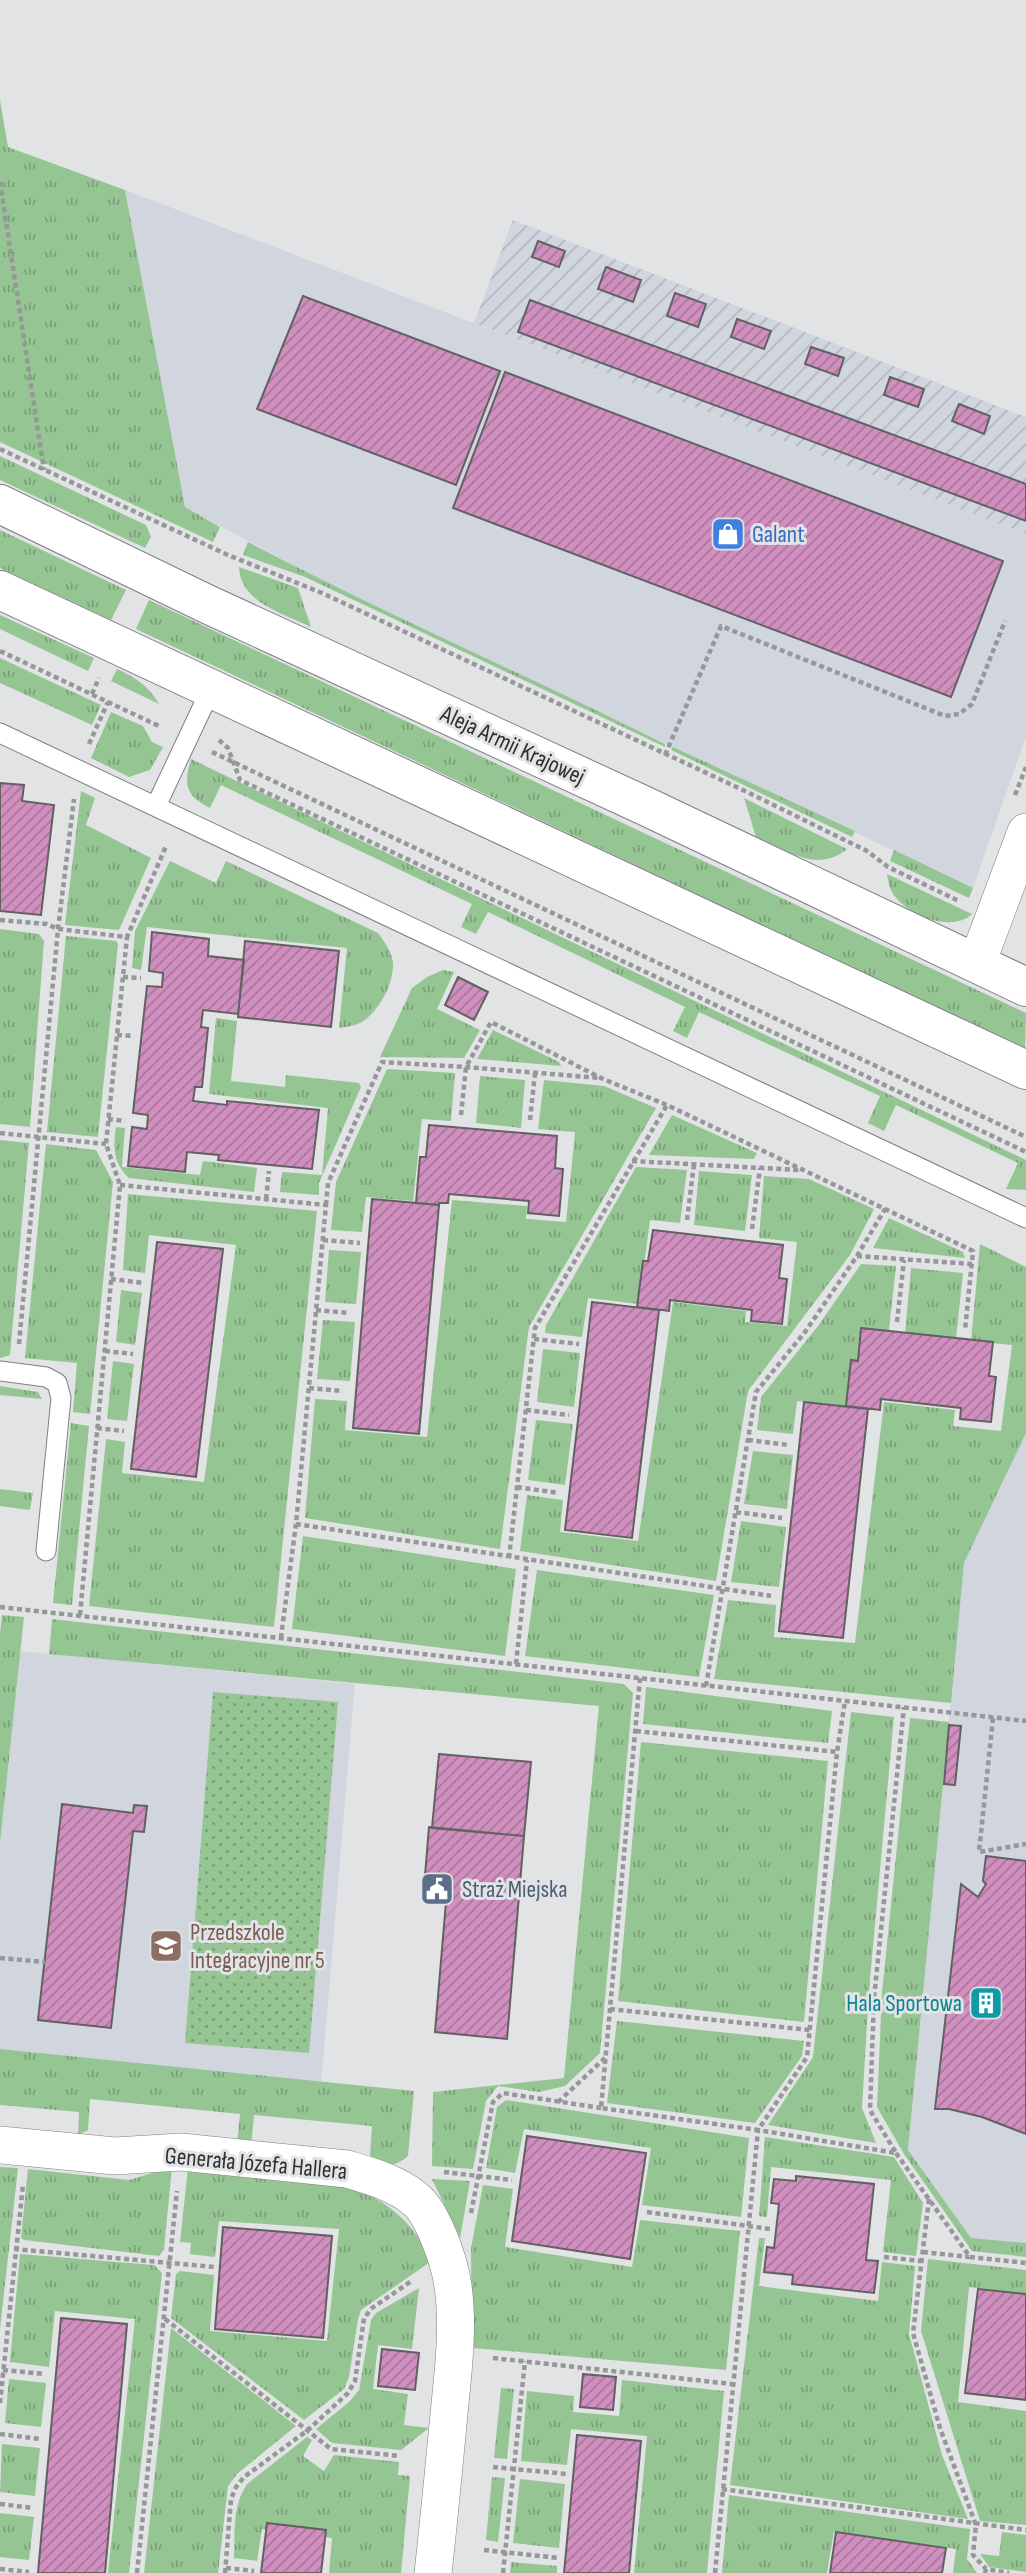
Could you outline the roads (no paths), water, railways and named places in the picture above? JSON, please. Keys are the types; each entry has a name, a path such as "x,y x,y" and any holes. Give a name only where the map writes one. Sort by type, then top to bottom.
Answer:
{"street":[{"name":"Aleja Armii Krajowej","path":"0,504 207,604 656,811 1026,987"},
{"path":"0,590 1026,1070"},
{"path":"977,964 1026,832"},
{"name":"Generała Józefa Hallera","path":"14,2146 115,2156 181,2152 347,2169 372,2176 417,2200 433,2225 446,2258 454,2298 454,2369 433,2573"}],"lane":[{"path":"156,806 211,689"},
{"path":"0,733 1026,1218"},
{"path":"8,1372 46,1377 57,1383 61,1398 46,1551"}],"place":[{"name":"Galant","path":"728,534"},
{"name":"Straż Miejska","path":"437,1889"},
{"name":"Przedszkole Integracyjne nr 5","path":"166,1946"},
{"name":"Hala Sportowa","path":"986,2003"}]}
